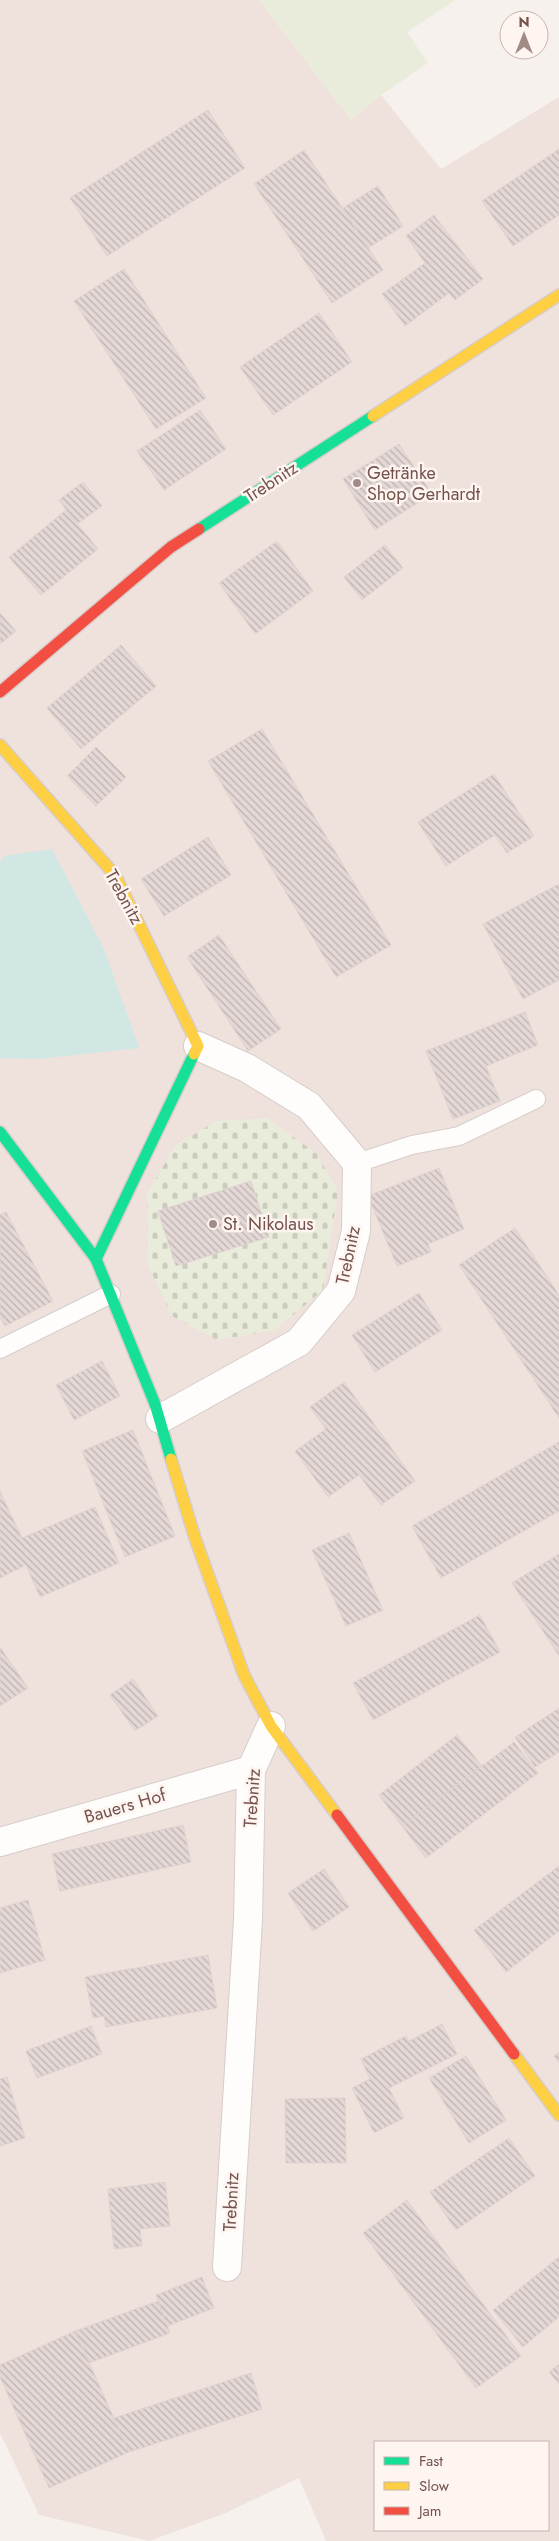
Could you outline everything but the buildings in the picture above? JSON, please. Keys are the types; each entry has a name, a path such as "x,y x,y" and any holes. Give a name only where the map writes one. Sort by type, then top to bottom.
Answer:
{"street":[{"name":"Trebnitz","path":"0,692 171,546 559,295"},
{"name":"Trebnitz","path":"0,745 115,875 198,1046"},
{"path":"96,1259 198,1046 247,1068 309,1106 357,1164"},
{"path":"0,1132 96,1259 160,1419 195,1538 244,1675 271,1726 559,2115"},
{"name":"Trebnitz","path":"160,1419 299,1342 341,1291 356,1231 357,1164"},
{"name":"Trebnitz","path":"227,2267 248,1920 251,1770 271,1726"},
{"name":"Bauers Hof","path":"0,1842 251,1770"}],"lane":[{"path":"357,1164 412,1145 459,1136 536,1099"},
{"path":"0,1349 111,1294"}],"shaded area":[{"path":"0,0 259,0 351,120 381,95 441,169 559,97 559,2541 326,2541 299,2478 226,2513 149,2541 39,2515 0,2433"}],"green space":[{"path":"259,0 455,0 407,32 428,63 381,95 351,120"},
{"path":"267,1118 316,1153 338,1191 323,1290 275,1330 217,1340 172,1316 148,1265 147,1194 175,1146 216,1121"}],"water":[{"path":"52,849 104,949 139,1048 38,1059 0,1058 0,862 4,856"}],"traffic: fast":[{"path":"199,529 373,416"},
{"path":"96,1259 194,1054"},
{"path":"0,1132 96,1259 155,1404 171,1459"}],"traffic: slow":[{"path":"373,416 559,295"},
{"path":"0,745 115,875 198,1046 194,1054"},
{"path":"171,1459 195,1538 244,1675 271,1726 337,1815"},
{"path":"514,2054 559,2115"}],"traffic: jam":[{"path":"0,692 171,547 199,529"},
{"path":"337,1815 514,2054"}],"place":[{"name":"Getränke Shop Gerhardt","path":"357,483"},
{"name":"St. Nikolaus","path":"213,1224"}]}
